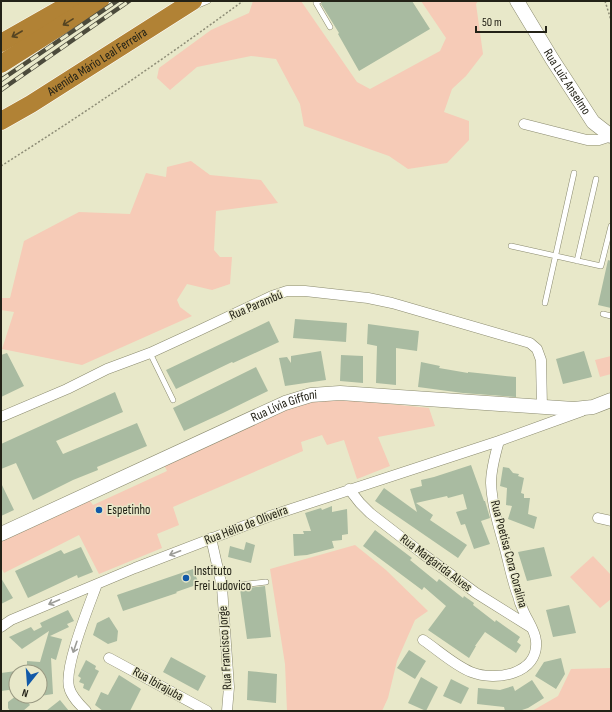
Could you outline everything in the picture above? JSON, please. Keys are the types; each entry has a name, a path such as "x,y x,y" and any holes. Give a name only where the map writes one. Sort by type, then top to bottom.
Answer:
{"highway":[{"path":"1,43 75,1"},
{"path":"1,64 100,1"},
{"name":"Avenida Mário Leal Ferreira","path":"1,121 31,104 193,1"}],"street":[{"name":"Rua Luiz Anselmo","path":"517,1 552,59 594,122 611,136"},
{"path":"1,128 31,104"},
{"path":"524,124 587,140 600,140 611,136"},
{"name":"Rua Parambú","path":"1,417 68,389 107,369 150,353 272,296 287,291 305,291 368,298 399,305 530,343 537,349 541,360 542,407"},
{"name":"Rua Lívia Giffoni","path":"1,534 285,403 311,395 340,393 574,409 593,407"},
{"path":"499,441 611,400"},
{"name":"Rua Hélio de Oliveira","path":"1,627 11,620 211,538 349,489 499,441"},
{"name":"Rua Poetisa Cora Coralina","path":"423,640 472,672 484,675 503,675 517,672 526,666 532,659 536,640 517,593 497,519 491,484 492,468 499,441"},
{"name":"Rua Margarida Alves","path":"349,489 370,513 423,554 476,593 532,628"},
{"path":"598,518 611,521"},
{"name":"Rua Francisco Jorge","path":"211,538 222,587 229,687 226,711"},
{"path":"86,711 73,697 68,687 69,669 97,584"},
{"name":"Rua Ibirajuba","path":"109,658 207,711"}],"lane":[{"path":"160,23 208,1"},
{"path":"319,1 316,4 330,27"},
{"path":"545,303 554,256 574,173"},
{"path":"577,261 596,179"},
{"path":"511,246 601,266 611,226"},
{"path":"602,314 611,316"},
{"path":"150,353 173,400"},
{"path":"222,587 266,582"}],"path":[{"path":"1,166 75,119 147,70 243,1"},
{"path":"605,1 611,20"}],"shaded area":[{"path":"253,1 301,1 357,82 370,89 440,51 446,38 421,1 478,1 476,4 483,54 466,76 452,89 444,112 469,121 469,140 447,163 408,169 389,156 304,126 300,104 276,59 251,56 197,67 170,90 157,78 159,68 211,30 249,13"},
{"path":"191,161 210,175 261,180 278,203 216,211 214,250 220,257 232,257 230,284 212,290 187,284 177,300 180,307 192,316 82,365 2,349 14,312 1,310 1,298 10,298 24,241 79,212 130,214 146,173 166,177 167,167"},
{"path":"611,356 611,374 600,377 595,360"},
{"path":"341,399 429,408 435,426 378,437 390,466 357,479 344,440 327,445 322,435 301,442 303,451 173,507 179,525 157,534 162,548 99,574 79,535 4,573 1,567 1,538 88,498 93,505 167,471 163,463 303,401"},
{"path":"355,545 386,570 428,611 415,620 397,661 388,698 382,711 287,711 285,664 270,569"},
{"path":"593,556 611,575 611,599 600,608 570,577"},
{"path":"611,668 611,711 532,711 558,696 571,669"}],"building":[{"path":"323,1 412,1 430,29 359,71 338,34 339,33 321,4"},
{"path":"608,260 611,261 611,308 598,305"},
{"path":"295,319 347,323 346,342 293,338"},
{"path":"269,321 279,342 233,363 232,362 176,389 166,370"},
{"path":"368,324 419,331 417,351 396,348 396,385 376,383 377,346 367,344"},
{"path":"321,351 326,380 285,386 279,358 287,357 291,363 291,356"},
{"path":"584,351 592,377 563,384 556,359"},
{"path":"7,353 24,386 1,397 1,355"},
{"path":"341,355 363,356 363,383 340,381"},
{"path":"421,362 440,366 439,368 468,373 516,377 516,397 463,393 418,387"},
{"path":"256,367 268,391 184,431 173,408"},
{"path":"115,392 123,412 56,441 63,454 137,423 147,446 97,467 98,470 73,480 33,500 16,463 1,469 1,444"},
{"path":"471,465 490,518 481,521 490,544 474,549 465,524 461,525 456,512 467,509 463,494 416,503 433,515 430,520 467,545 458,558 375,501 384,488 417,512 410,489 422,486 421,480"},
{"path":"503,467 509,468 513,473 519,474 518,476 524,478 521,493 524,494 524,498 530,498 528,514 537,517 534,529 508,519 512,506 506,505 507,488 500,486"},
{"path":"1,483 14,510 1,516"},
{"path":"332,506 332,512 347,509 348,534 342,535 342,540 332,541 334,548 307,555 294,556 293,534 304,534 303,531 311,531 305,513 321,508 322,510"},
{"path":"375,530 412,558 410,560 437,582 439,579 463,598 464,596 474,603 473,605 495,622 496,620 520,637 517,642 521,645 516,653 485,632 469,658 428,630 446,606 424,587 422,590 363,546"},
{"path":"246,542 255,545 251,563 228,557 230,546 244,550"},
{"path":"81,547 93,572 78,578 77,575 28,598 15,571 61,550 64,554"},
{"path":"544,547 552,576 527,581 518,552"},
{"path":"193,569 199,584 123,611 117,595"},
{"path":"1,578 13,598 1,604"},
{"path":"265,586 271,637 247,639 240,589"},
{"path":"569,605 576,633 553,637 546,610"},
{"path":"68,610 74,621 67,624 69,627 50,636 62,639 56,660 51,658 53,694 48,695 48,664 27,664 27,661 40,662 49,631 22,649 9,637 31,627 34,631 42,627 40,623"},
{"path":"109,617 118,631 117,641 108,644 93,635 97,623"},
{"path":"409,650 426,661 415,679 397,668"},
{"path":"171,657 206,676 198,691 163,672"},
{"path":"561,658 565,674 556,689 535,676 544,662"},
{"path":"86,660 96,666 95,669 99,671 89,691 83,688 84,684 79,682 81,678 78,676"},
{"path":"248,671 277,674 276,703 247,700"},
{"path":"8,672 8,690 1,691 1,673"},
{"path":"119,675 141,689 130,711 103,711 95,705 101,692 108,695"},
{"path":"421,677 438,687 426,711 408,703"},
{"path":"451,679 469,688 461,704 443,696"},
{"path":"532,680 544,698 528,708 519,711 505,711 504,707 477,704 478,688 500,690 513,686 515,691"},
{"path":"60,700 69,711 46,711"},
{"path":"8,704 30,705 23,711 10,711"}],"railway":[{"path":"1,80 117,1"},
{"path":"1,90 129,1"}],"place":[{"name":"Espetinho","path":"99,510"},
{"name":"Instituto Frei Ludovico","path":"186,578"}]}
